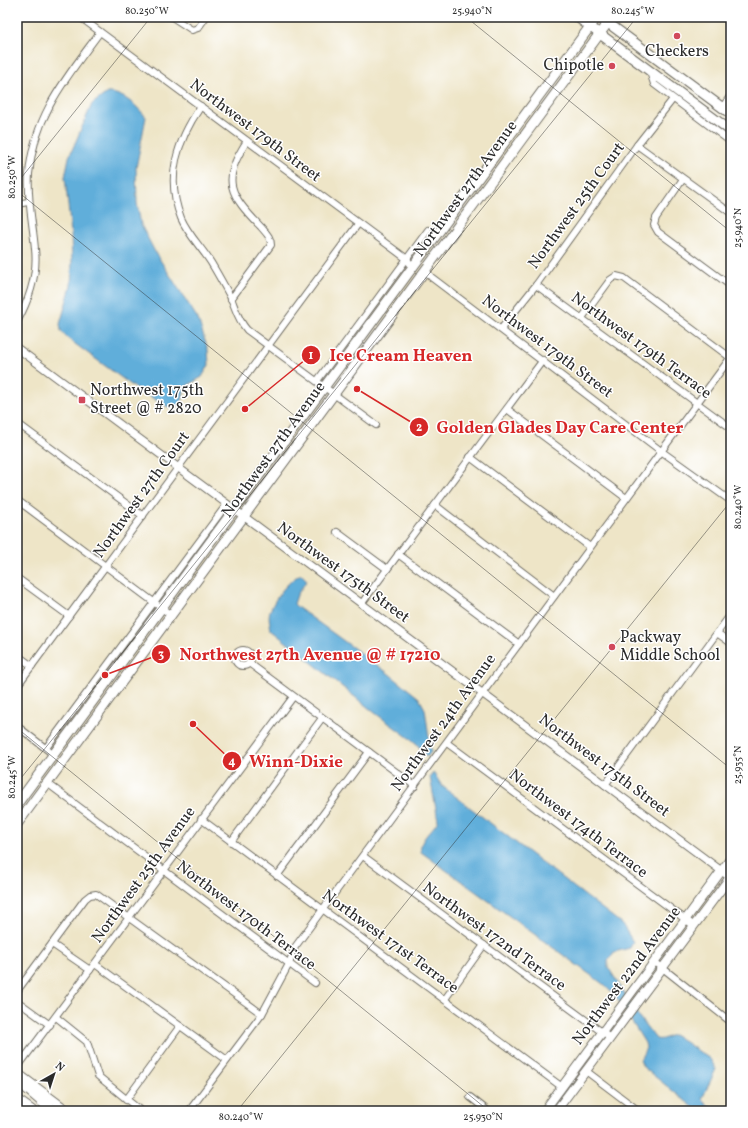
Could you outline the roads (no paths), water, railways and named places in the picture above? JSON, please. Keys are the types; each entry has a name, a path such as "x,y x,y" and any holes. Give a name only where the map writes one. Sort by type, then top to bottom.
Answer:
{"highway":[{"path":"17,1079 54,1111"},
{"path":"17,1101 31,1111"}],"main road":[{"path":"577,17 731,131"},
{"path":"598,17 610,20 731,114"},
{"name":"Northwest 27th Avenue","path":"17,804 50,754 100,692 158,605 230,507 325,387 598,17"},
{"name":"Northwest 27th Avenue","path":"17,824 610,20"},
{"path":"673,99 687,99"},
{"path":"490,164 499,171"},
{"path":"426,270 423,264 427,249"},
{"path":"413,268 416,273 413,288"},
{"path":"100,692 109,699"},
{"path":"47,783 46,775 50,754"},
{"name":"Northwest 22nd Avenue","path":"544,1111 731,858"},
{"name":"Northwest 22nd Avenue","path":"556,1111 693,925 731,877"}],"street":[{"name":"Northwest 179th Street","path":"80,17 406,259 413,268"},
{"path":"172,17 192,30 195,30 206,17"},
{"path":"17,322 29,296 35,273 36,251 28,202 29,173 33,148 44,116 58,89 100,32"},
{"path":"650,72 654,84 731,142"},
{"path":"722,108 731,95"},
{"name":"Northwest 25th Court","path":"501,329 536,284 637,145 673,99"},
{"path":"201,106 187,126 178,150 175,166 175,192 182,218 213,265 242,324 268,346 376,425"},
{"path":"231,299 271,245 268,235 238,201 230,181 236,158 247,141"},
{"path":"637,145 731,213"},
{"path":"683,179 656,218 654,225 658,232 731,286"},
{"path":"17,204 28,202"},
{"name":"Northwest 27th Court","path":"17,686 358,224"},
{"path":"317,381 428,230"},
{"name":"Northwest 179th Street","path":"426,270 431,277 543,360 661,451 731,501"},
{"path":"582,318 610,280 616,276 624,278 731,357"},
{"name":"Northwest 179th Terrace","path":"536,284 731,428"},
{"name":"Northwest 175th Street","path":"17,348 243,517 362,603 482,694 731,877"},
{"name":"Northwest 24th Avenue","path":"189,1111 262,1014 296,948 323,909 731,357"},
{"path":"362,603 543,360"},
{"path":"507,409 626,498"},
{"path":"17,423 143,516"},
{"path":"470,457 590,547"},
{"path":"17,500 171,615"},
{"path":"435,505 554,596"},
{"path":"337,532 387,569"},
{"path":"398,554 519,644"},
{"path":"17,578 69,616"},
{"path":"17,726 50,754 158,605"},
{"path":"605,785 731,614"},
{"path":"717,633 731,643"},
{"path":"17,655 32,666"},
{"path":"249,663 415,786"},
{"name":"Northwest 25th Avenue","path":"17,1068 293,697"},
{"path":"231,842 322,718"},
{"name":"Northwest 174th Terrace","path":"447,743 693,925"},
{"path":"277,876 369,752"},
{"name":"Northwest 170th Terrace","path":"47,783 315,983"},
{"name":"Northwest 171st Terrace","path":"201,819 562,1086"},
{"name":"Northwest 172nd Terrace","path":"363,856 610,1038"},
{"path":"17,991 84,899 90,895 96,894 130,917 262,1014"},
{"path":"52,944 90,970"},
{"path":"445,999 484,945"},
{"path":"654,962 731,1022"},
{"path":"95,964 226,1060"},
{"path":"17,1001 50,1024"},
{"path":"56,1017 87,1042 98,1076 141,1111"},
{"path":"126,1100 180,1026"},
{"path":"586,1071 639,1111"},
{"path":"17,1072 69,1111"},
{"path":"470,1097 488,1111"}],"water":[{"path":"107,93 113,93 129,100 146,117 136,168 137,203 141,225 155,252 198,319 208,350 209,365 202,377 185,387 182,402 174,408 166,406 134,387 67,338 61,331 60,324 71,286 72,262 71,233 65,177 69,157 92,104"},
{"path":"301,574 307,580 297,595 294,604 388,673 419,698 425,709 431,752 427,757 416,743 375,713 271,630 269,616 273,605 287,585"},
{"path":"433,772 442,786 622,924 633,942 630,948 614,952 608,961 608,967 639,1017 656,1039 675,1035 710,1059 716,1069 702,1099 714,1111 698,1111 643,1067 640,1060 646,1048 645,1043 617,998 603,984 421,852 424,839 438,820 430,777"}],"place":[{"name":"Checkers","path":"677,36"},
{"name":"Chipotle","path":"612,66"},
{"name":"Golden Glades Day Care Center","path":"357,389"},
{"name":"Northwest 175th Street @ # 2820","path":"82,400"},
{"name":"Ice Cream Heaven","path":"245,409"},
{"name":"Packway Middle School","path":"612,647"},
{"name":"Northwest 27th Avenue @ # 17210","path":"105,675"},
{"name":"Winn-Dixie","path":"193,724"}]}
